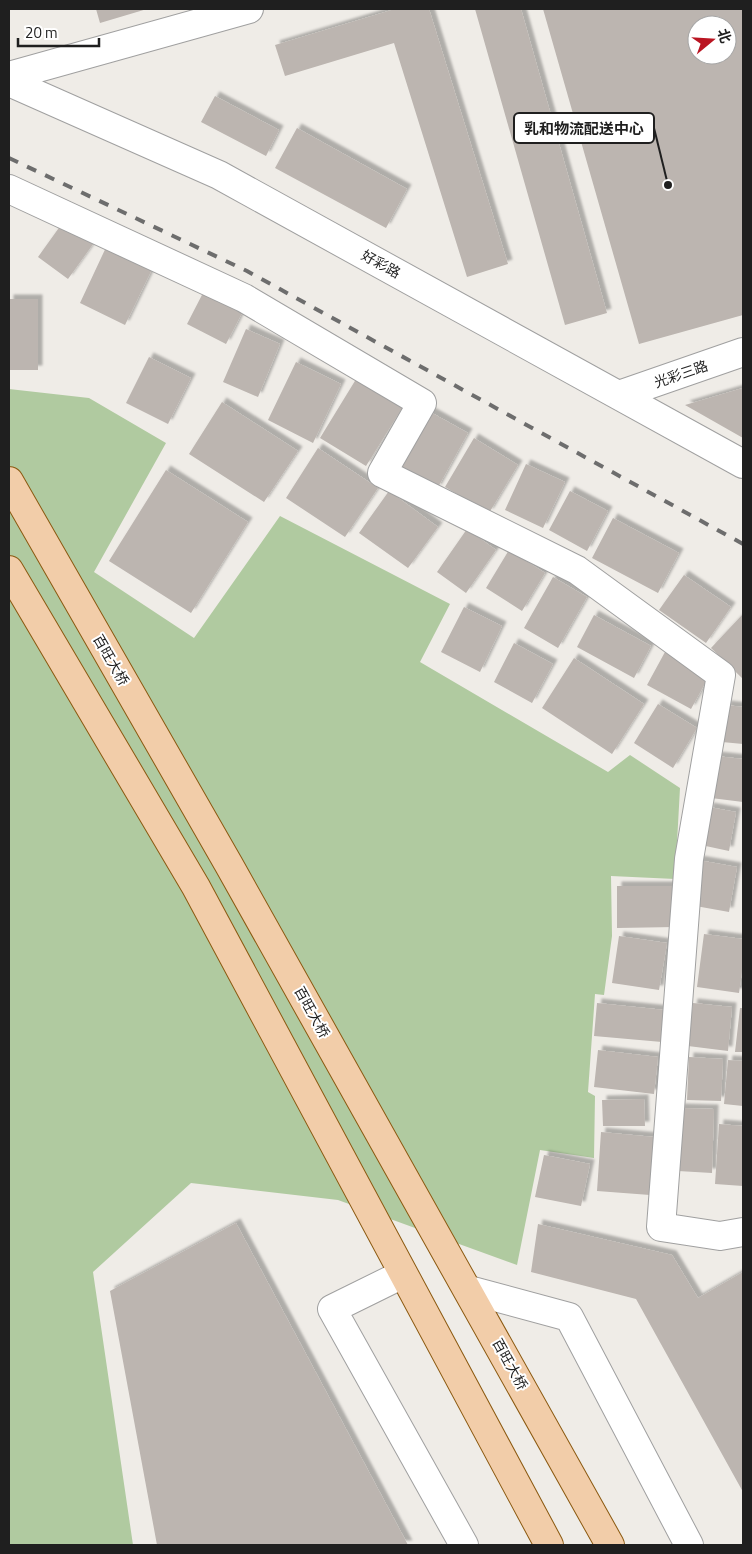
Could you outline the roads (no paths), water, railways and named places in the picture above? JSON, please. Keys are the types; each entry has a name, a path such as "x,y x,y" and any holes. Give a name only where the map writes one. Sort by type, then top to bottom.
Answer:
{"main road":[{"name":"百旺大桥","path":"9,480 469,1290 610,1545"},
{"path":"9,570 196,887 549,1545"}],"street":[{"path":"9,76 217,13 249,9"},
{"name":"好彩路","path":"9,82 219,175 743,464"},
{"path":"9,189 244,298 422,402 382,473 577,570 721,675 689,859 661,1227 720,1236 743,1232"},
{"name":"光彩三路","path":"619,395 743,352"},
{"path":"403,1274 332,1309 464,1545"},
{"path":"469,1290 569,1317 689,1545"}],"railway":[{"path":"9,158 247,271 743,544"}],"place":[{"name":"乳和物流配送中心","path":"668,185"}]}
